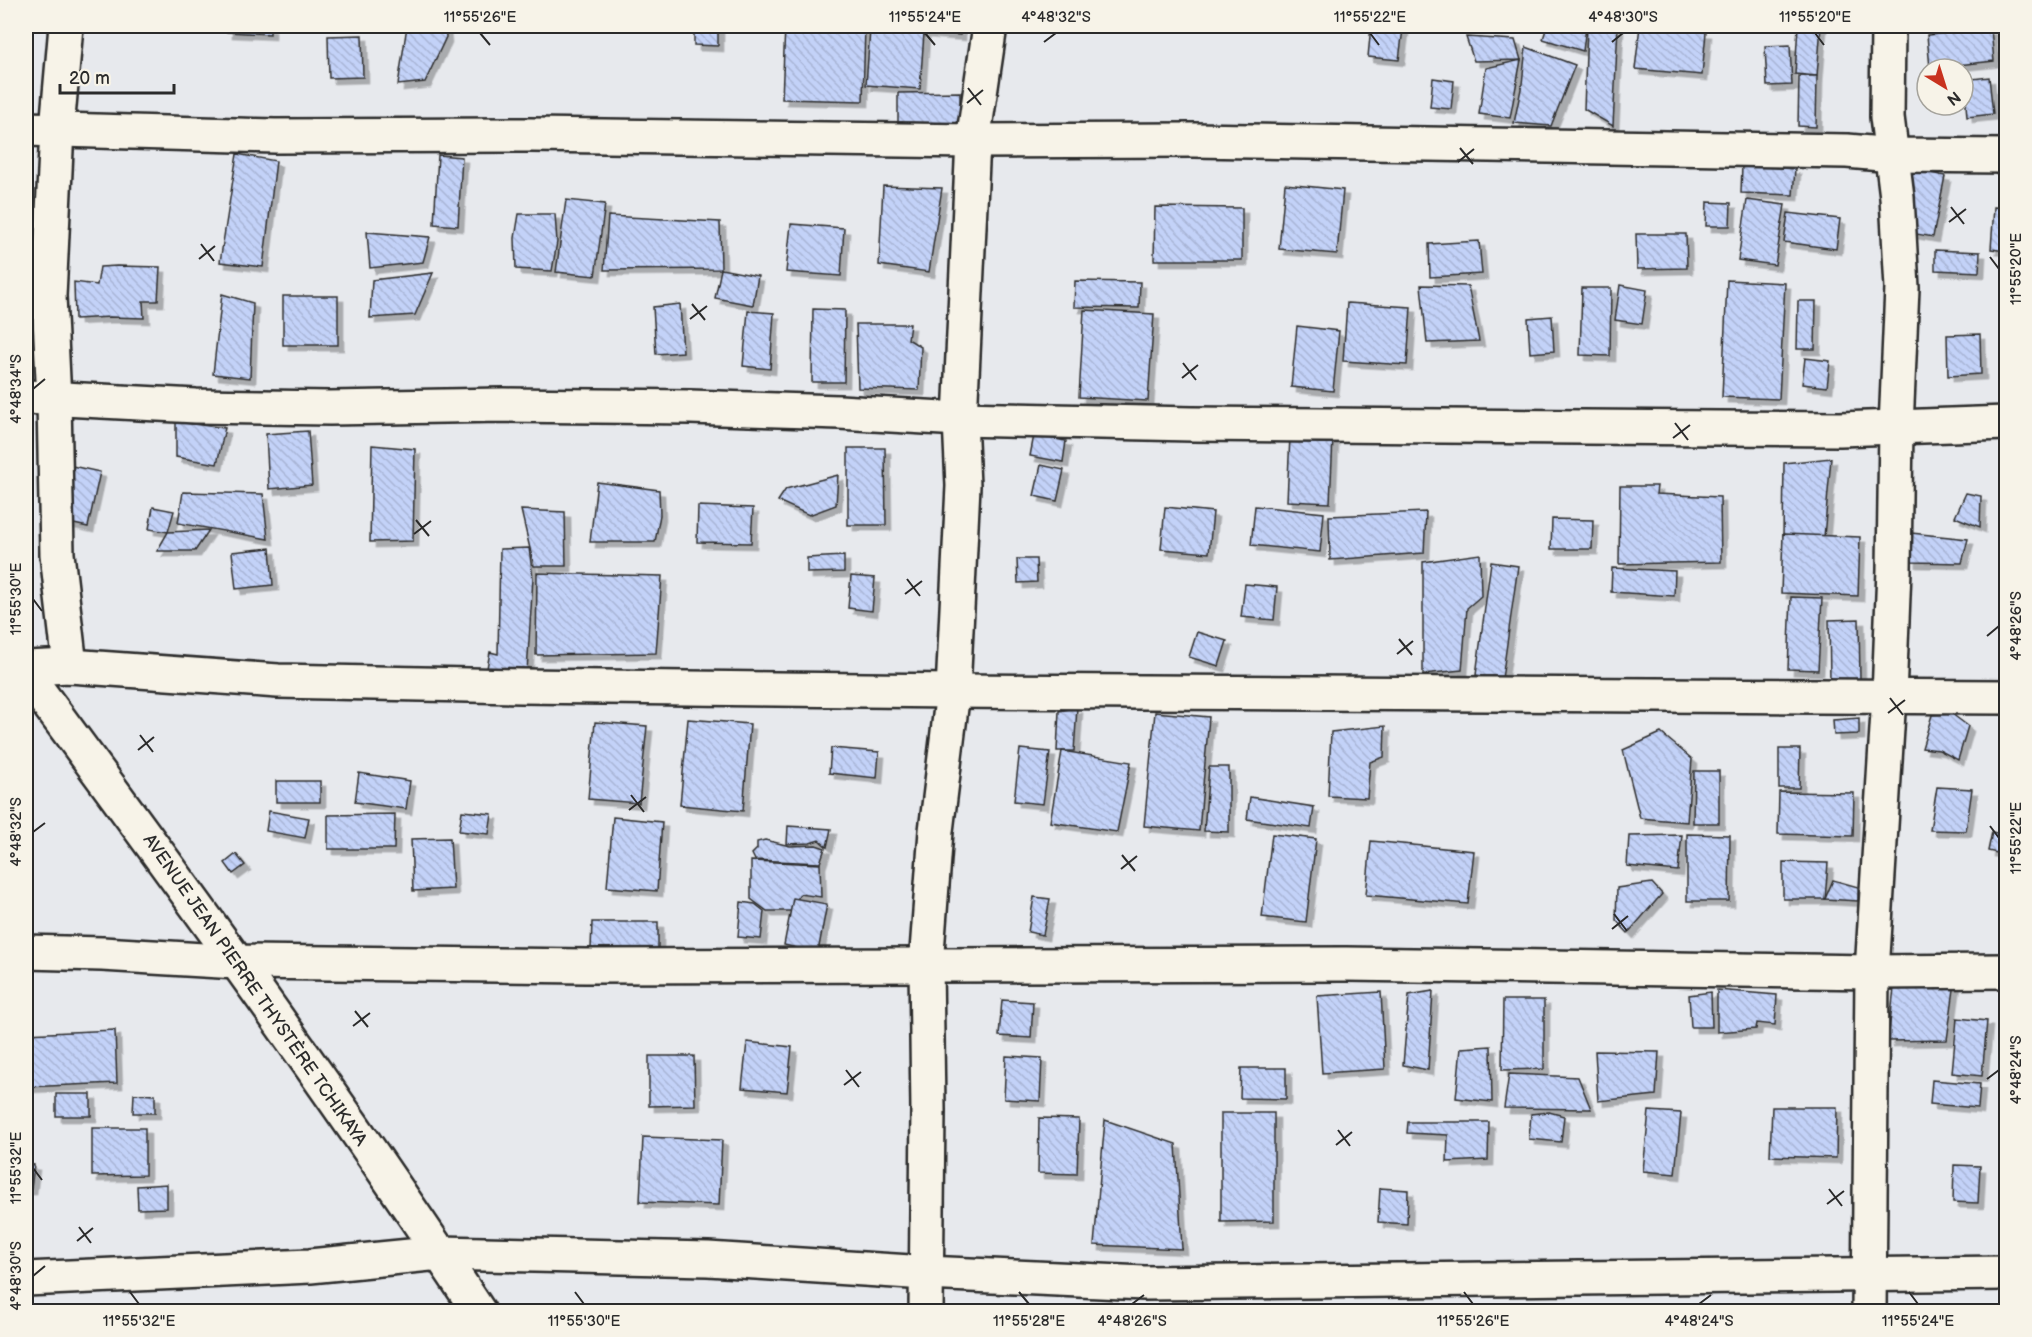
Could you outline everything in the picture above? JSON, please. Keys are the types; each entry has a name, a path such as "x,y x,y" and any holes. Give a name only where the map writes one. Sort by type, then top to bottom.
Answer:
{"street":[{"path":"66,26 41,129 49,296 40,398 69,666"},
{"path":"926,1311 928,1110 926,965 936,831 953,691 962,507 960,419 973,141 990,26"},
{"path":"1869,1311 1872,972 1889,696 1902,288 1898,197 1887,117 1888,26"},
{"path":"41,129 274,136 531,135 973,141 1194,140 1847,151 1893,155 2007,156"},
{"path":"40,398 196,406 690,407 960,419 1449,426 1828,429 2007,423"},
{"path":"26,668 69,666 278,681 953,691 2007,698"},
{"name":"AVENUE JEAN PIERRE THYSTÈRE TCHIKAYA","path":"26,674 237,962 478,1311"},
{"path":"26,952 237,962 574,966 1346,964 1872,972 2007,971"},
{"path":"26,1279 310,1266 440,1253 708,1259 926,1273 1144,1283 2007,1273"}],"building":[{"path":"227,26 270,26 270,34 227,32"},
{"path":"407,26 445,26 446,37 425,82 398,85"},
{"path":"694,26 718,26 718,46 694,45"},
{"path":"785,26 865,26 863,101 782,99"},
{"path":"960,26 960,35 864,27"},
{"path":"1371,26 1403,29 1399,60 1368,57"},
{"path":"1547,26 1586,26 1583,51 1543,39"},
{"path":"1587,26 1618,26 1613,126 1584,109"},
{"path":"1640,26 1706,32 1702,75 1635,69"},
{"path":"1798,26 1821,26 1817,76 1795,74"},
{"path":"1991,29 1994,61 1975,63 1975,57 1929,57 1927,35"},
{"path":"870,30 924,33 920,89 866,85"},
{"path":"362,35 363,77 329,78 328,36"},
{"path":"1466,37 1515,40 1521,60 1474,61"},
{"path":"1790,45 1792,85 1767,86 1765,46"},
{"path":"1526,47 1575,65 1551,126 1514,123 1522,84"},
{"path":"2000,53 2006,53 2006,117 2003,117"},
{"path":"1521,60 1510,118 1479,114 1486,68"},
{"path":"1799,76 1817,76 1816,127 1798,126"},
{"path":"1989,77 1993,114 1975,116 1975,79"},
{"path":"1433,78 1454,81 1451,109 1430,107"},
{"path":"960,92 960,123 898,124 898,93"},
{"path":"237,154 276,161 263,267 220,262"},
{"path":"438,155 462,157 458,226 434,224"},
{"path":"1742,165 1795,169 1793,195 1741,193"},
{"path":"1895,166 1945,176 1933,237 1883,228"},
{"path":"1285,184 1343,190 1337,254 1279,249"},
{"path":"883,186 942,188 929,272 879,265"},
{"path":"566,200 605,204 595,276 556,272"},
{"path":"1747,200 1785,205 1775,265 1738,260"},
{"path":"1707,202 1731,203 1730,226 1706,226"},
{"path":"1155,207 1242,208 1242,260 1154,260"},
{"path":"1994,207 2006,208 2006,251 1991,249"},
{"path":"1788,213 1840,219 1836,249 1784,242"},
{"path":"519,214 555,214 557,242 552,271 516,269 515,238"},
{"path":"608,216 720,222 721,269 604,270"},
{"path":"791,224 844,228 841,276 786,272"},
{"path":"367,232 430,237 423,262 370,268"},
{"path":"1636,234 1686,234 1687,268 1637,269"},
{"path":"1479,241 1482,274 1430,277 1429,244"},
{"path":"1935,250 1980,252 1979,272 1935,270"},
{"path":"100,267 160,267 158,301 143,301 144,318 75,319 74,282 97,285"},
{"path":"721,269 758,276 753,305 715,298"},
{"path":"433,273 415,315 370,318 372,280"},
{"path":"1727,280 1785,283 1779,399 1722,397"},
{"path":"1075,281 1140,282 1139,308 1074,307"},
{"path":"1421,285 1468,286 1479,341 1427,343"},
{"path":"1620,285 1647,290 1642,324 1615,320"},
{"path":"1582,288 1611,288 1610,356 1580,355"},
{"path":"222,294 253,303 250,378 213,374"},
{"path":"283,296 338,296 338,345 283,345"},
{"path":"1798,301 1816,301 1815,349 1797,349"},
{"path":"1347,303 1411,307 1407,365 1343,361"},
{"path":"680,304 683,352 656,354 653,307"},
{"path":"813,309 845,310 844,382 812,382"},
{"path":"1084,310 1154,314 1148,401 1079,397"},
{"path":"748,311 774,313 770,369 743,366"},
{"path":"1552,316 1554,351 1530,353 1528,318"},
{"path":"856,324 910,324 908,339 921,347 919,390 858,388"},
{"path":"1297,326 1339,331 1333,391 1291,387"},
{"path":"1980,334 1981,374 1948,376 1947,335"},
{"path":"1805,358 1830,361 1827,387 1802,384"},
{"path":"176,422 225,428 217,464 176,457"},
{"path":"308,431 312,485 269,489 266,434"},
{"path":"1034,435 1066,441 1063,462 1030,456"},
{"path":"1290,436 1333,438 1330,503 1287,501"},
{"path":"372,445 415,449 413,541 370,542"},
{"path":"848,448 885,448 886,525 848,525"},
{"path":"1831,458 1824,537 1783,537 1784,463"},
{"path":"1041,465 1064,470 1057,501 1034,496"},
{"path":"72,466 100,472 88,527 60,521"},
{"path":"838,475 836,505 809,515 778,501 786,489"},
{"path":"597,482 659,490 660,515 655,542 590,542"},
{"path":"1620,486 1657,486 1656,494 1720,497 1721,562 1619,564"},
{"path":"183,492 263,494 268,539 178,523"},
{"path":"1966,493 1981,496 1980,527 1955,517"},
{"path":"698,506 753,508 751,543 697,542"},
{"path":"1255,506 1324,513 1320,552 1251,545"},
{"path":"153,507 174,511 168,532 149,529"},
{"path":"1165,507 1213,512 1209,553 1161,549"},
{"path":"521,510 565,512 566,566 534,566"},
{"path":"1426,512 1424,553 1330,560 1329,516"},
{"path":"1552,519 1593,520 1592,549 1551,549"},
{"path":"209,530 195,551 157,551 168,532"},
{"path":"1911,533 1968,539 1962,563 1911,562"},
{"path":"1783,534 1860,537 1858,596 1781,593"},
{"path":"270,548 273,585 236,589 232,552"},
{"path":"529,548 533,578 527,672 487,668 490,652 498,654 500,549"},
{"path":"1480,554 1481,596 1467,608 1462,670 1423,674 1423,562"},
{"path":"844,556 844,572 807,573 807,558"},
{"path":"1017,559 1036,559 1037,582 1018,583"},
{"path":"1491,562 1518,566 1502,679 1476,675"},
{"path":"1612,568 1675,571 1674,596 1611,592"},
{"path":"537,573 662,576 656,653 536,655"},
{"path":"851,576 875,578 872,611 848,608"},
{"path":"1245,584 1277,587 1274,620 1241,617"},
{"path":"1791,597 1822,598 1818,670 1788,669"},
{"path":"1859,619 1860,679 1830,679 1829,620"},
{"path":"1197,632 1227,641 1219,666 1189,657"},
{"path":"1077,708 1074,751 1057,751 1059,711"},
{"path":"1155,712 1209,717 1199,831 1144,826"},
{"path":"1952,714 1968,726 1958,760 1939,750 1922,748 1932,715"},
{"path":"1859,718 1859,734 1834,735 1833,720"},
{"path":"688,719 750,724 743,811 680,805"},
{"path":"595,722 647,726 639,803 588,799"},
{"path":"1385,726 1384,757 1370,762 1367,798 1328,796 1331,732"},
{"path":"1661,733 1692,759 1687,822 1640,818 1623,750"},
{"path":"831,748 879,752 877,778 829,773"},
{"path":"1020,749 1050,752 1043,804 1014,801"},
{"path":"1779,749 1800,749 1799,788 1779,788"},
{"path":"1062,751 1131,762 1117,832 1050,822"},
{"path":"1209,767 1229,767 1229,832 1204,831"},
{"path":"1694,771 1719,771 1719,823 1693,823"},
{"path":"359,773 410,781 406,809 355,802"},
{"path":"276,781 320,781 320,802 276,802"},
{"path":"1937,787 1972,789 1966,831 1930,830"},
{"path":"1779,792 1854,793 1853,836 1778,834"},
{"path":"1250,797 1314,807 1311,828 1247,819"},
{"path":"269,811 309,818 305,838 266,831"},
{"path":"462,811 492,814 489,834 459,831"},
{"path":"395,814 394,849 328,849 328,815"},
{"path":"613,817 662,822 657,891 607,887"},
{"path":"788,826 831,829 827,847 819,840 810,843 787,844"},
{"path":"1992,832 2006,835 2006,855 1988,851"},
{"path":"1272,834 1316,839 1306,922 1262,917"},
{"path":"1687,834 1730,835 1729,901 1687,901"},
{"path":"1682,835 1678,871 1627,866 1629,836"},
{"path":"450,838 453,889 413,891 411,839"},
{"path":"765,840 790,846 816,845 825,848 820,863 755,860 752,854 757,849 757,842"},
{"path":"1371,841 1474,851 1468,904 1366,895"},
{"path":"236,854 245,865 233,874 225,863"},
{"path":"751,861 820,864 821,897 800,894 791,911 767,911 751,899"},
{"path":"1783,862 1828,863 1825,899 1783,899"},
{"path":"1833,880 1858,887 1858,901 1825,899"},
{"path":"1652,883 1662,894 1628,933 1616,920 1617,888"},
{"path":"1034,897 1050,899 1043,935 1028,932"},
{"path":"793,898 827,904 818,952 784,945"},
{"path":"741,902 755,904 764,911 761,939 738,937"},
{"path":"592,922 658,922 658,949 591,949"},
{"path":"1895,979 1955,982 1947,1040 1888,1041"},
{"path":"1717,990 1777,995 1775,1025 1757,1023 1756,1029 1717,1032"},
{"path":"1433,991 1428,1070 1403,1065 1409,995"},
{"path":"1381,992 1385,1069 1322,1073 1317,996"},
{"path":"1711,992 1712,1027 1691,1027 1689,995"},
{"path":"1002,1000 1033,1002 1031,1038 999,1036"},
{"path":"1503,1000 1544,1000 1544,1069 1502,1070"},
{"path":"1957,1018 1987,1021 1982,1076 1952,1073"},
{"path":"115,1030 117,1083 26,1087 26,1034"},
{"path":"747,1042 792,1047 787,1092 742,1088"},
{"path":"1491,1046 1492,1102 1456,1098 1461,1048"},
{"path":"1595,1051 1659,1052 1656,1095 1598,1101"},
{"path":"649,1056 694,1056 695,1105 649,1106"},
{"path":"1006,1056 1042,1058 1040,1101 1004,1099"},
{"path":"1241,1068 1286,1068 1286,1099 1240,1098"},
{"path":"1509,1074 1578,1077 1591,1109 1504,1108"},
{"path":"1932,1080 1980,1084 1978,1108 1930,1104"},
{"path":"56,1094 91,1094 91,1116 56,1116"},
{"path":"134,1094 155,1095 155,1113 133,1113"},
{"path":"1772,1107 1837,1107 1836,1158 1770,1156"},
{"path":"1649,1111 1681,1113 1675,1174 1643,1171"},
{"path":"1549,1112 1564,1116 1561,1142 1529,1139 1531,1114"},
{"path":"1221,1113 1274,1113 1274,1221 1221,1222"},
{"path":"1039,1118 1079,1119 1077,1174 1038,1173"},
{"path":"1105,1120 1176,1144 1182,1249 1094,1245"},
{"path":"1408,1122 1489,1122 1488,1160 1447,1162 1448,1135 1407,1133"},
{"path":"92,1128 145,1128 145,1175 92,1176"},
{"path":"643,1137 722,1140 719,1205 640,1202"},
{"path":"26,1164 34,1165 31,1189 26,1189"},
{"path":"1954,1165 1980,1166 1978,1203 1953,1202"},
{"path":"167,1184 167,1208 138,1209 137,1186"},
{"path":"1380,1188 1408,1190 1407,1224 1378,1222"}]}
